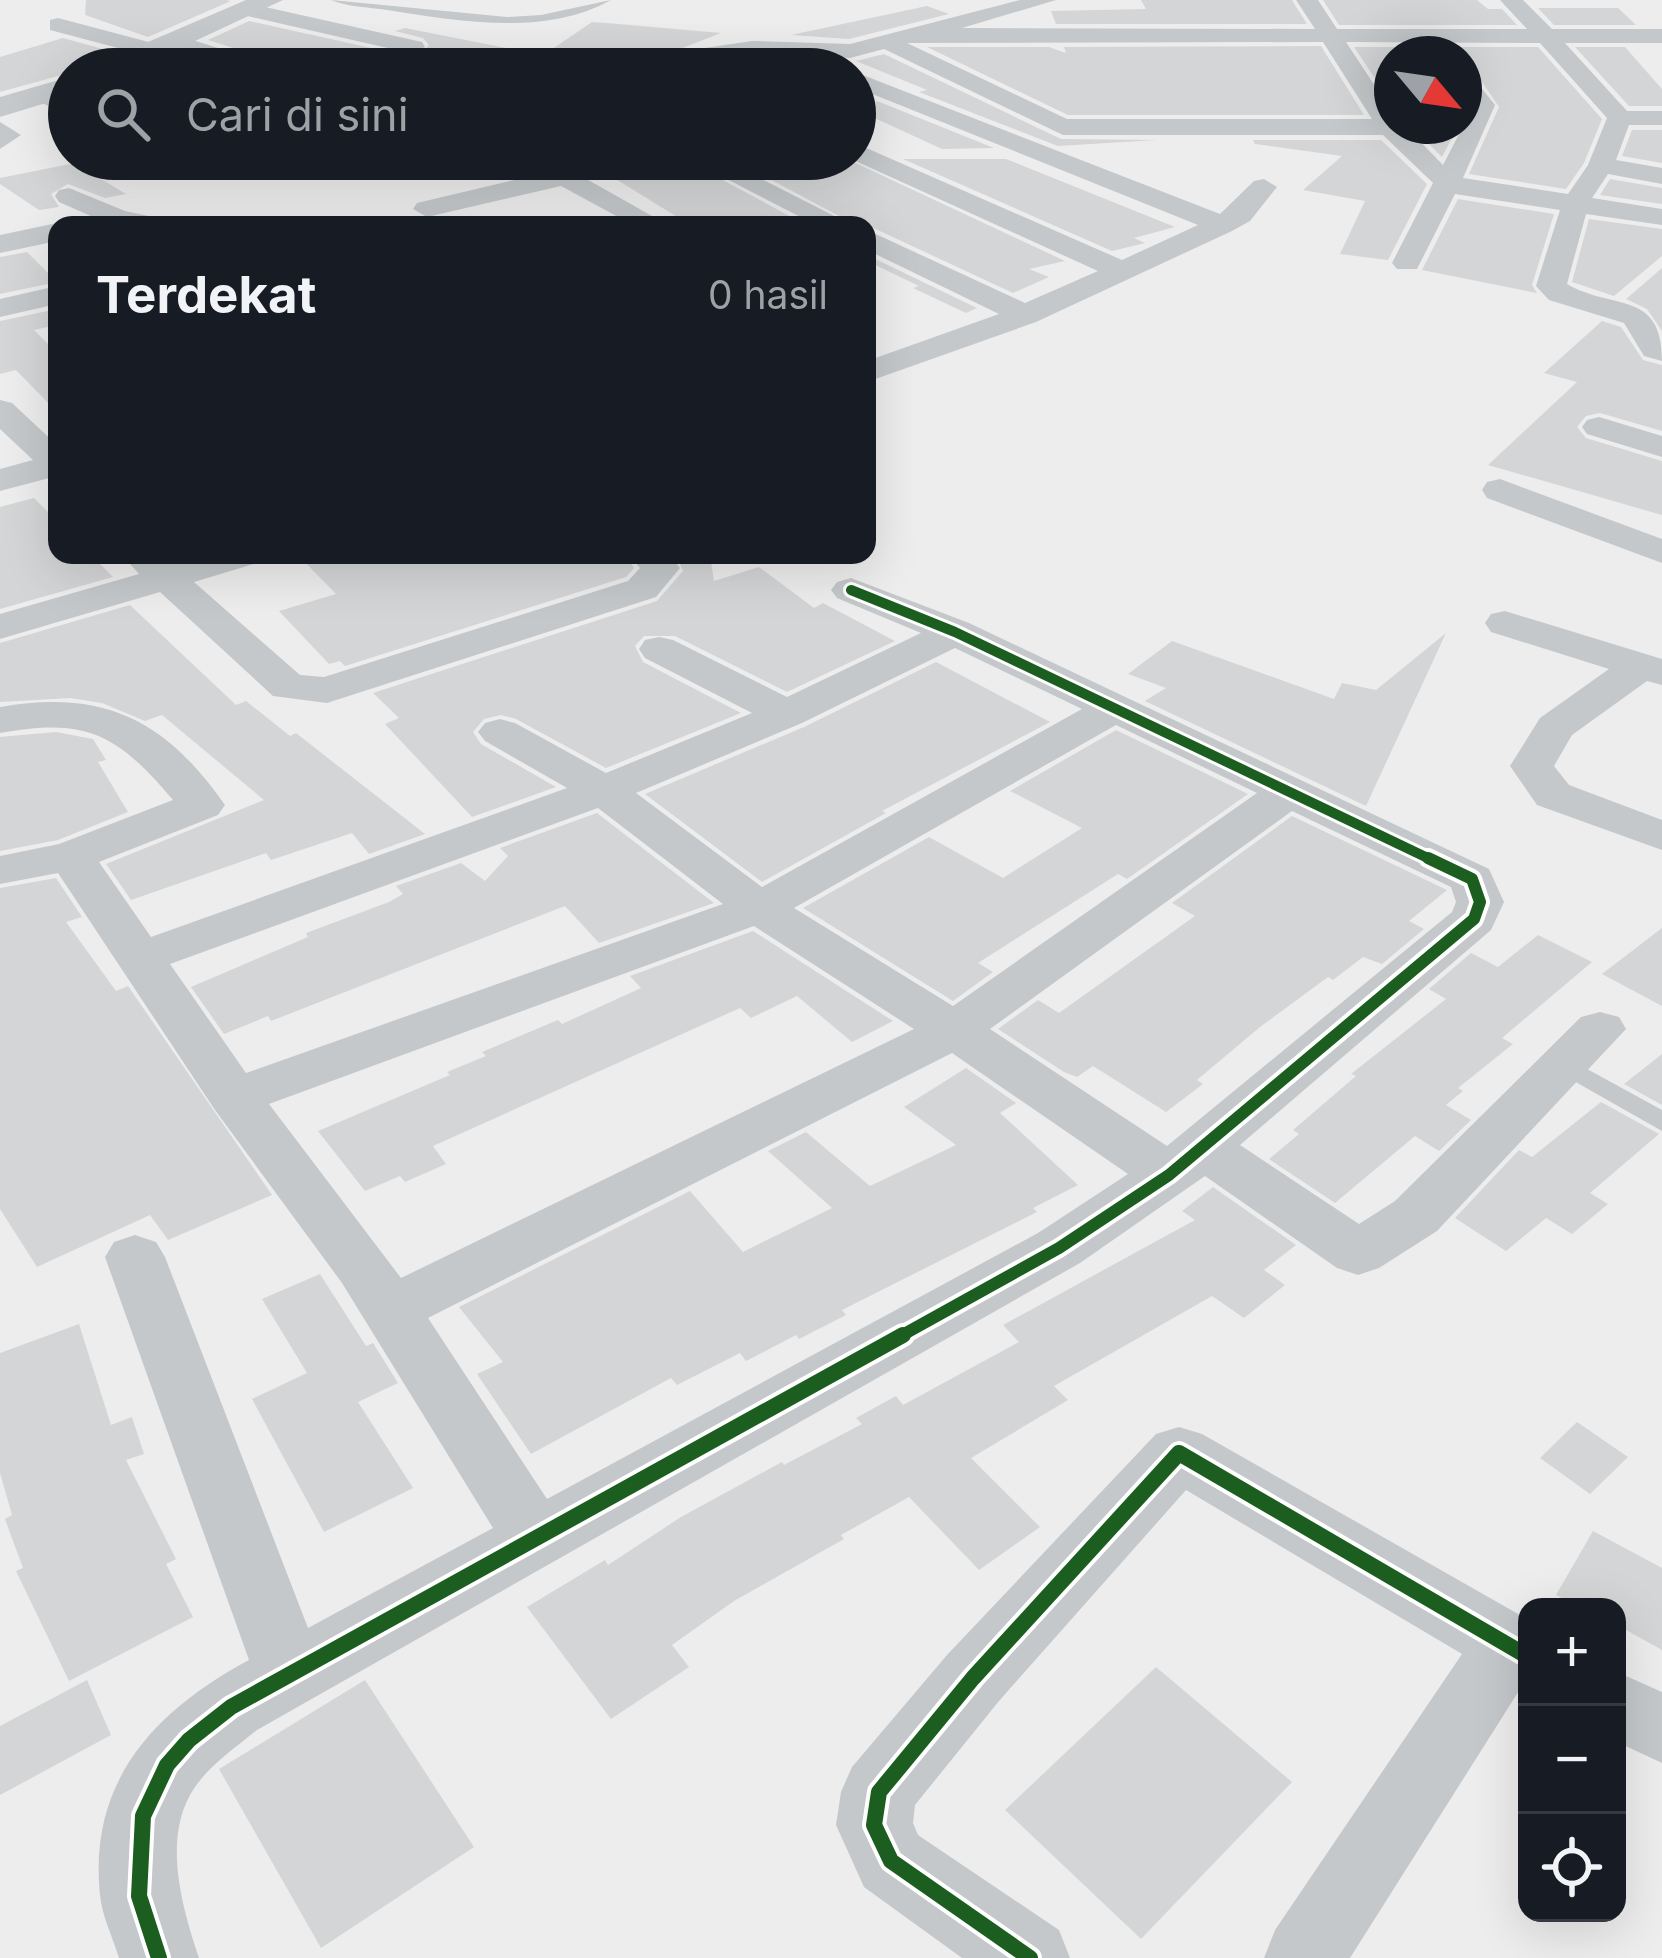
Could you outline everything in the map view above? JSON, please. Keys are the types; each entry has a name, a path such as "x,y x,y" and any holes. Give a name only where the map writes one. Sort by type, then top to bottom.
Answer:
{"street":[{"path":"862,48 1045,0"},
{"path":"1307,0 1333,36 1339,65 1374,109"},
{"path":"1510,0 1610,102 1617,123 1601,165 1576,202 1551,286 1560,294 1636,317 1659,350"},
{"path":"156,48 258,4 412,48"},
{"path":"1022,7 1040,36"},
{"path":"1629,12 1660,38"},
{"path":"58,25 175,48"},
{"path":"898,39 1040,36 1127,27 1374,36"},
{"path":"1482,36 1660,38"},
{"path":"898,39 927,65 1075,129 1374,127"},
{"path":"927,65 998,65"},
{"path":"876,87 1222,226"},
{"path":"998,97 1068,96"},
{"path":"0,107 48,98"},
{"path":"1617,123 1662,118"},
{"path":"1617,123 1662,136"},
{"path":"0,130 8,135 0,141"},
{"path":"1407,144 1447,183 1662,217"},
{"path":"1407,263 1466,144"},
{"path":"876,161 1123,271"},
{"path":"1601,165 1662,176"},
{"path":"427,209 550,180"},
{"path":"569,180 638,216"},
{"path":"745,180 819,216"},
{"path":"876,369 1024,315 1222,226 1264,188"},
{"path":"69,196 113,216"},
{"path":"0,244 48,234"},
{"path":"876,243 1024,315"},
{"path":"0,308 48,297"},
{"path":"876,342 908,358"},
{"path":"0,410 48,456"},
{"path":"1599,428 1662,446"},
{"path":"0,481 48,468"},
{"path":"1500,490 1662,552"},
{"path":"0,627 151,567 288,688 327,690 642,589 661,568 657,564"},
{"path":"160,1958 139,1896 143,1816 167,1765 189,1740 231,1707 290,1673 1059,1248 1186,1161 1474,919 1480,902 1472,879 955,632 851,590"},
{"path":"1505,623 1651,669"},
{"path":"137,959 604,790 787,714 955,632"},
{"path":"659,649 787,714"},
{"path":"1651,669 1555,728 1532,766 1553,795 1662,836"},
{"path":"234,1096 759,908 1115,708"},
{"path":"0,720 42,710 87,711 118,723 202,805 70,856 0,870"},
{"path":"500,732 604,790 759,908 951,1032 1358,1253 1415,1216 1584,1048"},
{"path":"390,1310 951,1032 1289,791"},
{"path":"70,856 137,959 390,1310 536,1541"},
{"path":"134,1257 290,1673"},
{"path":"1030,1958 891,1861 874,1825 879,1792 973,1678 1179,1453 1518,1650 1304,1958"},
{"path":"1619,1706 1662,1729"}],"lane":[{"path":"336,0 520,20 559,19 606,0"},
{"path":"1584,1048 1662,1122"}],"building":[{"path":"86,0 231,1 148,37 85,15"},
{"path":"1141,0 1292,0 1307,24 1056,24 1051,11 1146,9"},
{"path":"1323,0 1477,0 1488,9 1502,9 1517,25 1339,25"},
{"path":"927,6 949,14 849,39 791,35"},
{"path":"1538,8 1618,8 1636,25 1554,25"},
{"path":"249,21 371,48 233,48 208,40"},
{"path":"592,22 721,33 682,48 554,48"},
{"path":"405,28 506,48 426,48 429,45 423,38 395,31"},
{"path":"63,38 99,48 48,48 48,79 0,92 0,57"},
{"path":"1321,46 1364,115 1068,115 927,47 1049,47 1066,53 1064,47"},
{"path":"1354,47 1374,47 1374,77"},
{"path":"1482,47 1538,47 1602,119 1584,163 1566,189 1469,174 1499,107 1482,82"},
{"path":"1575,47 1625,47 1662,89 1662,106 1629,106"},
{"path":"884,54 1061,139 1157,140 1058,146 919,92 927,90 876,69 876,56"},
{"path":"876,101 994,148 942,149 876,119"},
{"path":"1632,130 1662,130 1662,163 1622,156"},
{"path":"1253,140 1374,140 1374,144 1385,144 1427,184 1388,260 1340,254 1365,201 1303,190 1342,156"},
{"path":"1429,144 1449,144 1442,157"},
{"path":"903,159 1006,159 1175,227 1134,238 1145,243 1112,251"},
{"path":"48,168 48,180 103,180 126,194 105,198 68,184 51,194 59,207 39,210 0,184 0,178"},
{"path":"876,173 1065,261 1029,269 1049,277 1013,293 876,229 876,216 839,216 771,180 876,180"},
{"path":"1610,179 1662,188 1662,204 1600,195"},
{"path":"618,180 723,180 789,216 676,216"},
{"path":"1458,199 1554,214 1532,285 1537,293 1422,270"},
{"path":"1589,219 1662,229 1662,256 1614,296 1572,282"},
{"path":"27,252 48,273 48,284 0,294 0,257"},
{"path":"876,259 977,308 966,313 913,288 919,286 876,265"},
{"path":"1662,268 1662,331 1647,309 1626,299"},
{"path":"48,311 48,327 34,330 48,344 48,403 16,370 0,374 0,321"},
{"path":"1602,321 1621,327 1643,360 1662,365 1662,431 1600,413 1586,416 1577,427 1586,438 1662,461 1662,515 1488,465 1577,382 1544,373"},
{"path":"34,498 48,512 48,564 100,564 113,577 0,609 0,507"},
{"path":"307,564 631,564 634,568 626,577 345,666 340,661 329,664 279,611 336,594"},
{"path":"680,564 711,564 714,581 759,567 814,608 823,603 895,641 787,692 675,636 644,636 635,646 643,662 741,713 606,768 516,719 501,715 484,719 473,732 481,744 556,787 472,817 385,724 399,718 373,693 657,601 683,571"},
{"path":"130,605 236,705 246,701 290,736 296,733 425,834 369,854 352,833 271,860 266,853 131,900 106,864 264,800 162,715 145,721 102,703 70,698 0,702 0,643"},
{"path":"1446,633 1366,806 1145,701 1166,688 1128,674 1172,641 1334,699 1342,683 1376,690"},
{"path":"936,662 1050,722 882,811 886,813 762,882 645,794 804,727"},
{"path":"1116,730 1248,794 1127,879 1118,874 978,963 993,972 953,1001 803,908 929,837 1003,878 1082,828 1010,791"},
{"path":"56,732 93,739 106,760 98,762 128,812 58,840 0,851 0,737"},
{"path":"597,813 714,903 599,943 565,906 271,1021 268,1016 224,1034 191,987 308,937 306,933 389,902 403,894 396,886 461,863 485,881 508,856 500,848"},
{"path":"1292,816 1447,890 1409,921 1424,929 1382,964 1363,957 1333,980 1328,977 1260,1027 1197,1080 1203,1084 1166,1112 1093,1066 1077,1077 1064,1072 998,1029 1038,1000 1059,1013 1195,916 1172,903"},
{"path":"56,878 82,917 66,922 116,991 128,986 272,1195 168,1240 150,1215 37,1267 0,1209 0,888"},
{"path":"1662,928 1662,1006 1602,974"},
{"path":"753,931 893,1021 852,1042 797,996 751,1018 740,1008 433,1146 446,1164 405,1182 400,1176 365,1191 318,1131 450,1075 447,1072 486,1056 482,1052 558,1020 562,1024 641,988 630,976"},
{"path":"1538,935 1592,962 1502,1038 1513,1044 1458,1088 1463,1091 1446,1105 1471,1120 1439,1151 1415,1136 1335,1203 1269,1159 1299,1134 1293,1130 1356,1076 1351,1074 1446,999 1429,989 1471,953 1498,967"},
{"path":"1662,1054 1662,1105 1624,1084"},
{"path":"966,1068 1016,1103 1000,1113 1078,1185 1033,1208 1037,1212 842,1310 846,1315 799,1339 796,1335 746,1361 740,1353 677,1385 671,1378 531,1454 477,1374 503,1362 459,1307 690,1191 743,1252 832,1208 768,1151 806,1132 870,1186 956,1145 904,1107"},
{"path":"1601,1102 1659,1134 1590,1193 1608,1204 1572,1234 1546,1218 1506,1251 1455,1218 1519,1150 1532,1157"},
{"path":"1213,1187 1296,1245 1264,1270 1285,1285 1244,1318 1212,1296 1054,1386 1068,1400 971,1458 1040,1527 979,1570 909,1497 734,1601 672,1645 689,1667 611,1719 527,1607 605,1560 608,1565 681,1517 862,1424 856,1418 896,1396 903,1405 1019,1342 1003,1325 1195,1220 1182,1211"},
{"path":"320,1274 366,1346 373,1343 398,1383 358,1402 413,1488 324,1532 252,1399 307,1373 262,1299"},
{"path":"79,1324 111,1425 132,1417 144,1454 126,1460 176,1559 166,1564 193,1617 69,1681 16,1571 23,1568 5,1519 12,1515 0,1473 0,1353"},
{"path":"1577,1422 1628,1457 1590,1494 1540,1458"},
{"path":"1593,1531 1662,1568 1662,1650 1626,1630 1626,1598 1556,1595"},
{"path":"1156,1667 1292,1782 1141,1939 1005,1810"},
{"path":"87,1680 111,1735 0,1795 0,1726"},
{"path":"365,1680 474,1847 321,1948 219,1769"}],"cycle path":[{"path":"159,1958 139,1896 143,1816 167,1765 189,1740 231,1707 1059,1248 1169,1175 1474,919 1480,902 1472,879 955,632 851,590"},
{"path":"1030,1958 891,1861 874,1825 879,1792 973,1678 1179,1453 1518,1651"}]}
